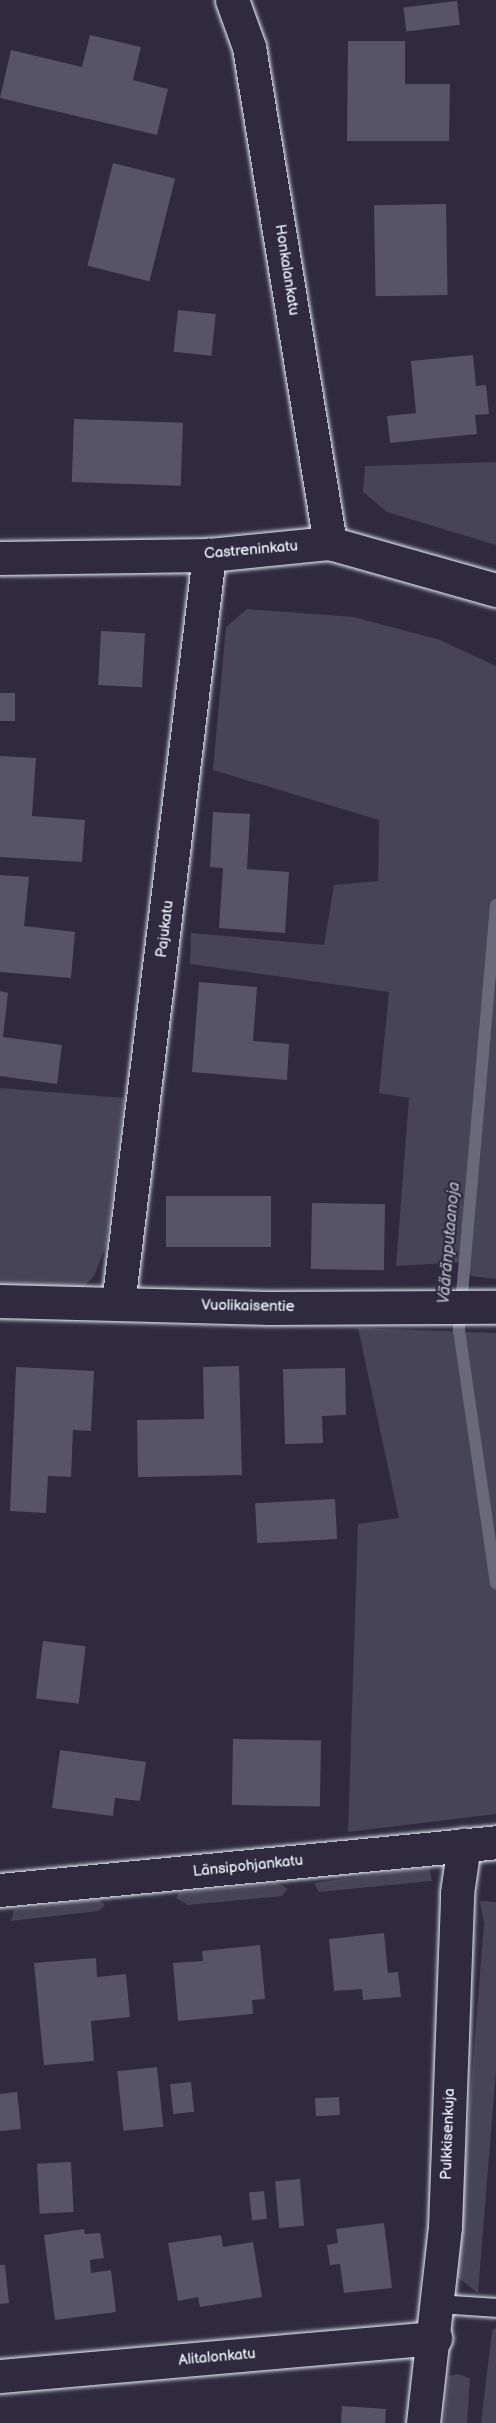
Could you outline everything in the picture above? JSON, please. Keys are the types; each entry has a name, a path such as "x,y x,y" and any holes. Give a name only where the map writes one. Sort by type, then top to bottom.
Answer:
{"street":[{"name":"Honkalankatu","path":"232,0 249,47 330,543"},
{"name":"Castreninkatu","path":"0,558 209,555 330,543 496,590"},
{"name":"Pajukatu","path":"118,1304 209,555"},
{"name":"Vuolikaisentie","path":"0,1301 269,1308 431,1305 492,1307"},
{"name":"Länsipohjankatu","path":"0,1890 480,1844"},
{"name":"Pulkkisenkuja","path":"423,2423 435,2338 445,2227 457,1893 480,1844"},
{"name":"Alitalonkatu","path":"0,2376 435,2338"}],"lane":[{"path":"438,2304 496,2308"}],"shaded area":[{"path":"496,462 496,545 387,512 363,492 365,466"},
{"path":"247,609 354,617 440,640 496,666 496,1279 471,1276 466,1262 396,1266 409,1098 379,1093 389,992 190,964 191,933 324,945 334,885 378,881 379,820 213,770 226,627"},
{"path":"0,1088 124,1098 106,1245 94,1276 81,1289 0,1287"},
{"path":"358,1328 496,1333 496,1814 348,1832 358,1524 399,1518"},
{"path":"429,1867 432,1881 319,1892 314,1883"},
{"path":"278,1883 288,1889 282,1896 188,1905 176,1898 179,1893"},
{"path":"98,1899 105,1905 99,1911 11,1921 14,1910"},
{"path":"480,1901 496,1902 496,2071 478,2293 456,2276 484,1923"},
{"path":"496,2327 496,2423 481,2423 492,2331"},
{"path":"458,2374 470,2378 467,2423 444,2423 449,2376"}],"building":[{"path":"457,1 460,25 406,31 403,8"},
{"path":"90,35 141,47 133,80 168,89 157,135 0,98 11,50 82,67"},
{"path":"348,41 405,41 405,84 450,84 449,141 347,141"},
{"path":"113,163 175,178 149,281 87,266"},
{"path":"446,204 448,295 376,296 374,205"},
{"path":"178,310 216,314 211,356 174,352"},
{"path":"473,355 476,386 486,385 489,414 475,415 477,434 390,443 387,416 416,413 411,361"},
{"path":"74,419 183,423 181,486 72,482"},
{"path":"101,631 145,633 142,687 98,685"},
{"path":"0,693 15,693 15,721 0,721"},
{"path":"0,756 36,758 32,816 85,820 82,862 0,857"},
{"path":"213,812 250,814 247,869 289,872 285,933 219,928 223,868 210,867"},
{"path":"0,875 29,877 24,926 75,932 71,978 0,972"},
{"path":"199,982 257,987 253,1041 289,1044 287,1080 192,1072"},
{"path":"0,991 8,993 3,1037 62,1045 57,1084 0,1076"},
{"path":"166,1196 271,1196 271,1247 166,1247"},
{"path":"312,1203 385,1204 384,1270 311,1269"},
{"path":"239,1366 242,1475 138,1477 137,1420 204,1419 203,1367"},
{"path":"16,1367 94,1371 91,1431 73,1430 71,1477 48,1476 46,1513 10,1511"},
{"path":"345,1368 346,1415 322,1416 323,1443 285,1444 283,1369"},
{"path":"335,1499 337,1539 257,1543 255,1503"},
{"path":"43,1641 86,1646 79,1704 36,1699"},
{"path":"233,1739 321,1741 320,1807 232,1805"},
{"path":"60,1750 146,1762 140,1801 115,1798 113,1816 52,1808"},
{"path":"384,1933 388,1973 398,1972 401,1997 363,2000 362,1989 334,1991 329,1939"},
{"path":"260,1945 265,1999 252,2000 253,2014 178,2021 173,1963 203,1961 202,1951"},
{"path":"96,1958 97,1977 126,1974 130,2017 91,2021 94,2061 44,2065 34,1963"},
{"path":"157,2067 163,2127 123,2131 117,2071"},
{"path":"191,2082 194,2112 173,2114 170,2084"},
{"path":"17,2092 21,2129 0,2131 0,2094"},
{"path":"339,2097 340,2115 316,2116 315,2098"},
{"path":"71,2162 74,2212 40,2214 37,2164"},
{"path":"300,2179 304,2226 279,2228 275,2181"},
{"path":"264,2191 267,2219 252,2220 249,2193"},
{"path":"384,2223 392,2288 344,2293 340,2264 330,2265 327,2245 338,2243 336,2229"},
{"path":"84,2229 85,2234 100,2233 104,2258 90,2260 91,2273 111,2270 116,2312 55,2320 44,2235"},
{"path":"221,2235 223,2247 253,2242 262,2297 200,2307 198,2297 178,2301 168,2243"},
{"path":"0,2265 5,2265 9,2303 0,2304"},
{"path":"342,2406 386,2409 385,2423 341,2423"}],"waterway":[{"name":"Vääränputaanoja","path":"496,905 459,1330 496,1583"}]}
